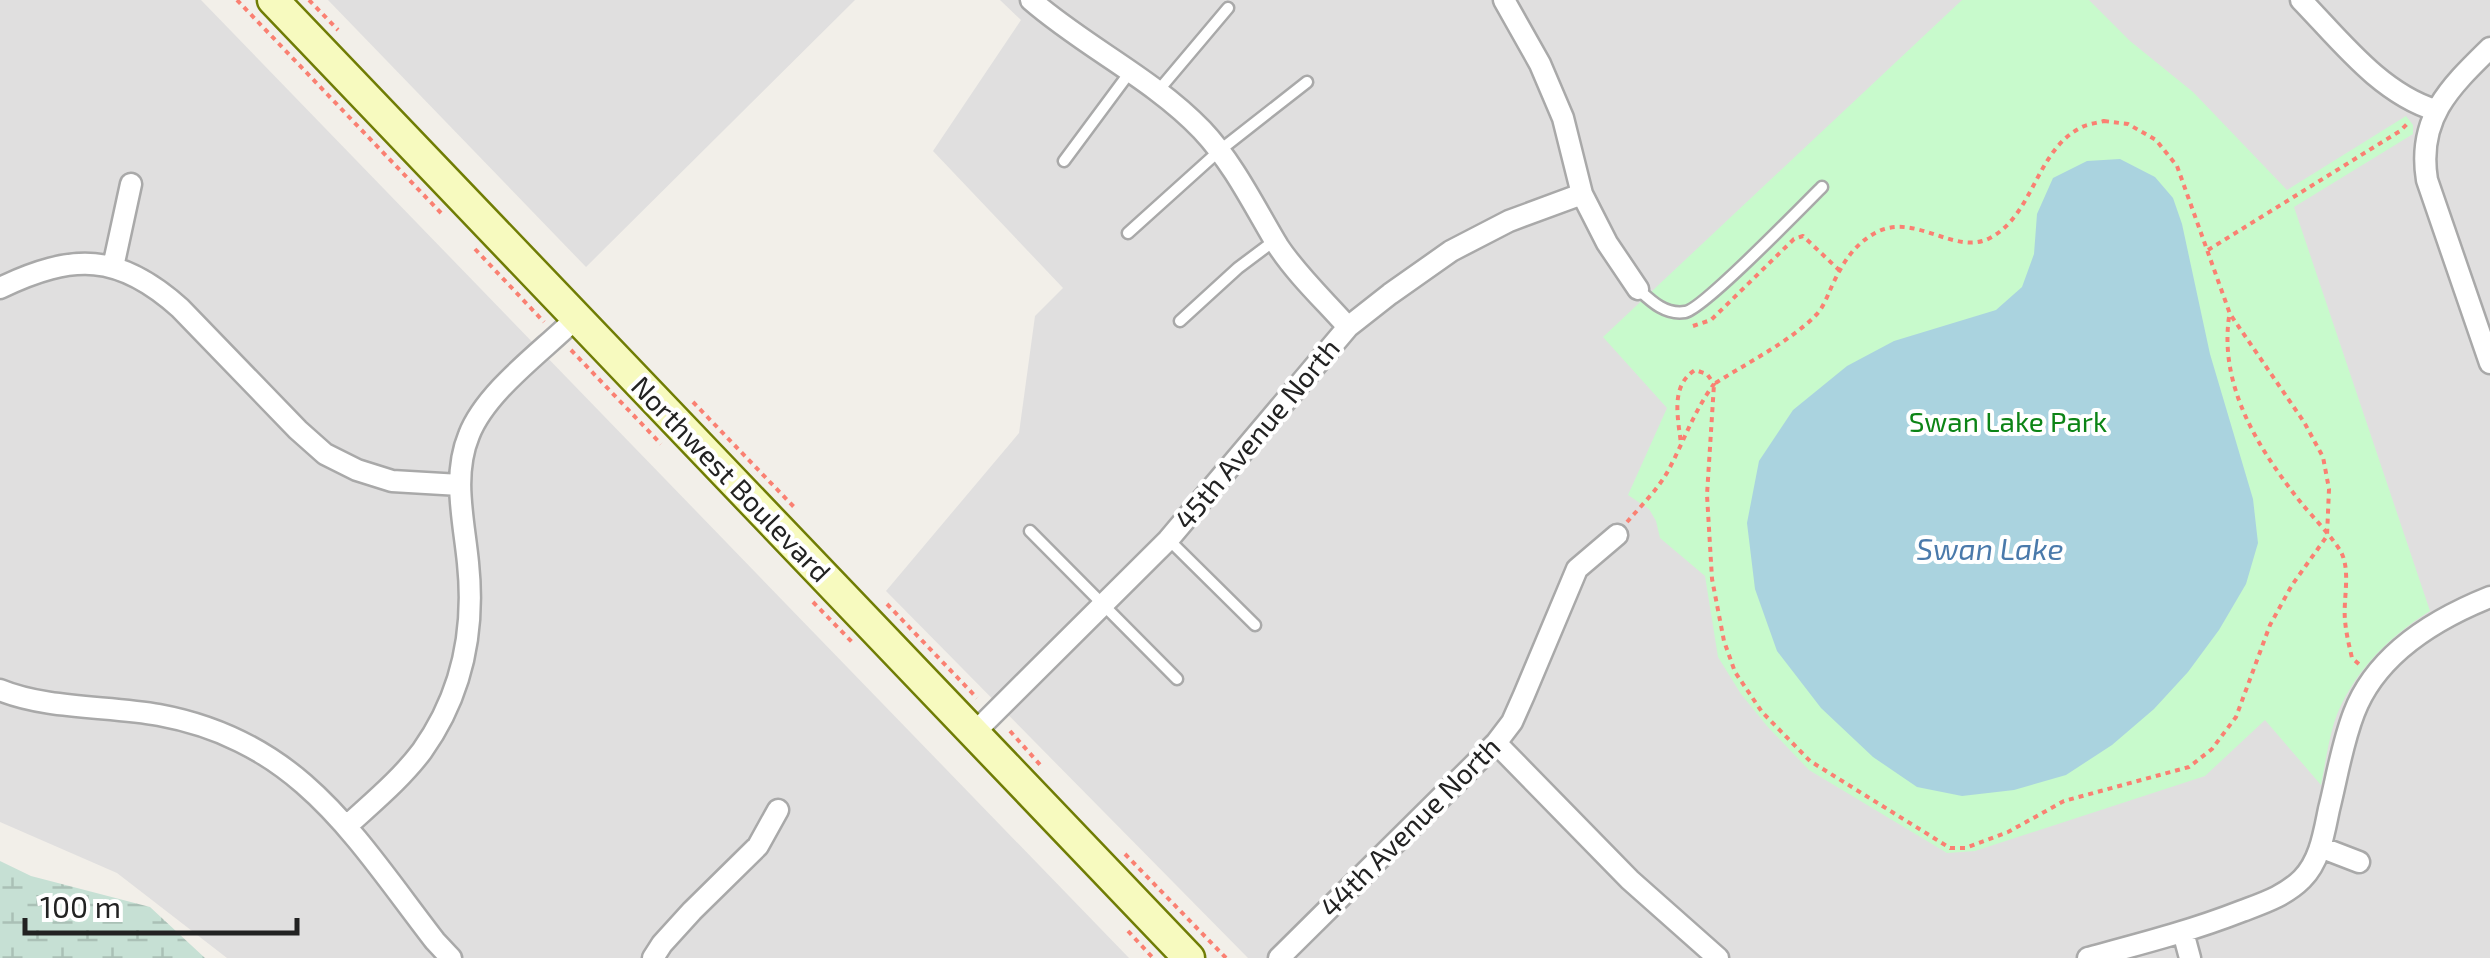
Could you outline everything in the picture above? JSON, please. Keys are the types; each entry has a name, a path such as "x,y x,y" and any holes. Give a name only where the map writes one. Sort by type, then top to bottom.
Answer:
{"main road":[{"name":"Northwest Boulevard","path":"273,0 1189,958"}],"street":[{"path":"1030,0 1080,40 1170,99 1204,133 1235,171 1275,240 1348,328"},
{"path":"1504,0 1555,100 1582,194 1607,244 1638,289"},
{"path":"2301,0 2374,74 2429,108"},
{"path":"2490,48 2429,108 2423,158 2426,180 2490,363"},
{"path":"113,267 132,184"},
{"name":"45th Avenue North","path":"974,733 1168,540 1348,328 1451,251 1509,221 1582,194"},
{"path":"0,288 60,265 88,263 140,277 160,290 326,454 357,470 392,481 460,486"},
{"path":"347,826 421,752 443,718 458,682 468,643 471,604 460,486 461,460 469,434 487,403 576,318"},
{"name":"44th Avenue North","path":"1279,958 1496,743 1512,722 1577,570 1617,534"},
{"path":"2088,958 2183,932 2290,890 2305,876 2320,847 2344,742 2356,708 2374,677 2399,650 2433,625 2490,597"},
{"path":"0,690 13,696 178,718 256,748 322,798 451,958"},
{"path":"1496,743 1630,880 1718,958"},
{"path":"654,958 692,911 758,846 778,810"},
{"path":"2320,847 2359,862"},
{"path":"2183,932 2190,958"}],"lane":[{"path":"1158,91 1228,8"},
{"path":"1064,161 1130,72"},
{"path":"1128,233 1219,151 1307,82"},
{"path":"1638,289 1658,306 1674,313 1690,312 1822,187"},
{"path":"1180,321 1275,240"},
{"path":"1030,531 1177,679"},
{"path":"1168,540 1255,625"}],"path":[{"path":"237,0 448,221"},
{"path":"2208,250 2400,131 2429,108"},
{"path":"1617,534 1666,476 1681,444 1698,406 1714,384 1817,314 1849,253 1896,224 1957,242 1987,240 2007,225 2063,140 2082,127 2104,122 2128,124 2156,140 2176,166 2230,314 2304,422 2322,456 2329,489 2327,536 2292,585 2270,625 2236,717 2212,748 2189,767 2064,801 2008,832 1965,848 1950,848 1810,761 1762,712 1735,672 1724,641 1712,579 1708,494 1714,384 1707,374 1695,370 1684,378 1677,396 1681,444"},
{"path":"473,247 544,322"},
{"path":"2230,314 2226,341 2233,385 2256,439 2341,552 2352,658 2374,677"},
{"path":"1010,731 1051,776"},
{"path":"1124,852 1226,958"}],"shaded area":[{"path":"0,0 201,0 1129,958 227,958 117,873 0,822"},
{"path":"328,0 855,0 586,267"},
{"path":"1000,0 2490,0 2490,958 1248,958 886,591 1019,433 1035,316 1063,288 933,151 1021,20"}],"green space":[{"name":"Swan Lake Park","path":"1962,0 2089,0 2130,41 2193,92 2287,190 2406,116 2413,125 2413,134 2294,207 2430,611 2385,645 2360,673 2334,723 2321,785 2265,720 2205,776 1975,851 1947,853 1809,770 1767,726 1718,657 1705,576 1660,538 1649,509 1628,495 1667,408 1603,337"},
{"path":"0,861 31,876 150,907 205,958 0,958"}],"water":[{"name":"Swan Lake","path":"2120,159 2155,177 2173,198 2182,224 2210,354 2253,499 2258,543 2246,584 2219,630 2154,709 2112,745 2066,775 2014,790 1962,796 1917,787 1873,757 1821,708 1777,651 1755,589 1747,523 1759,461 1793,410 1847,366 1894,341 1996,310 2022,287 2034,254 2037,214 2053,178 2087,161"}]}
